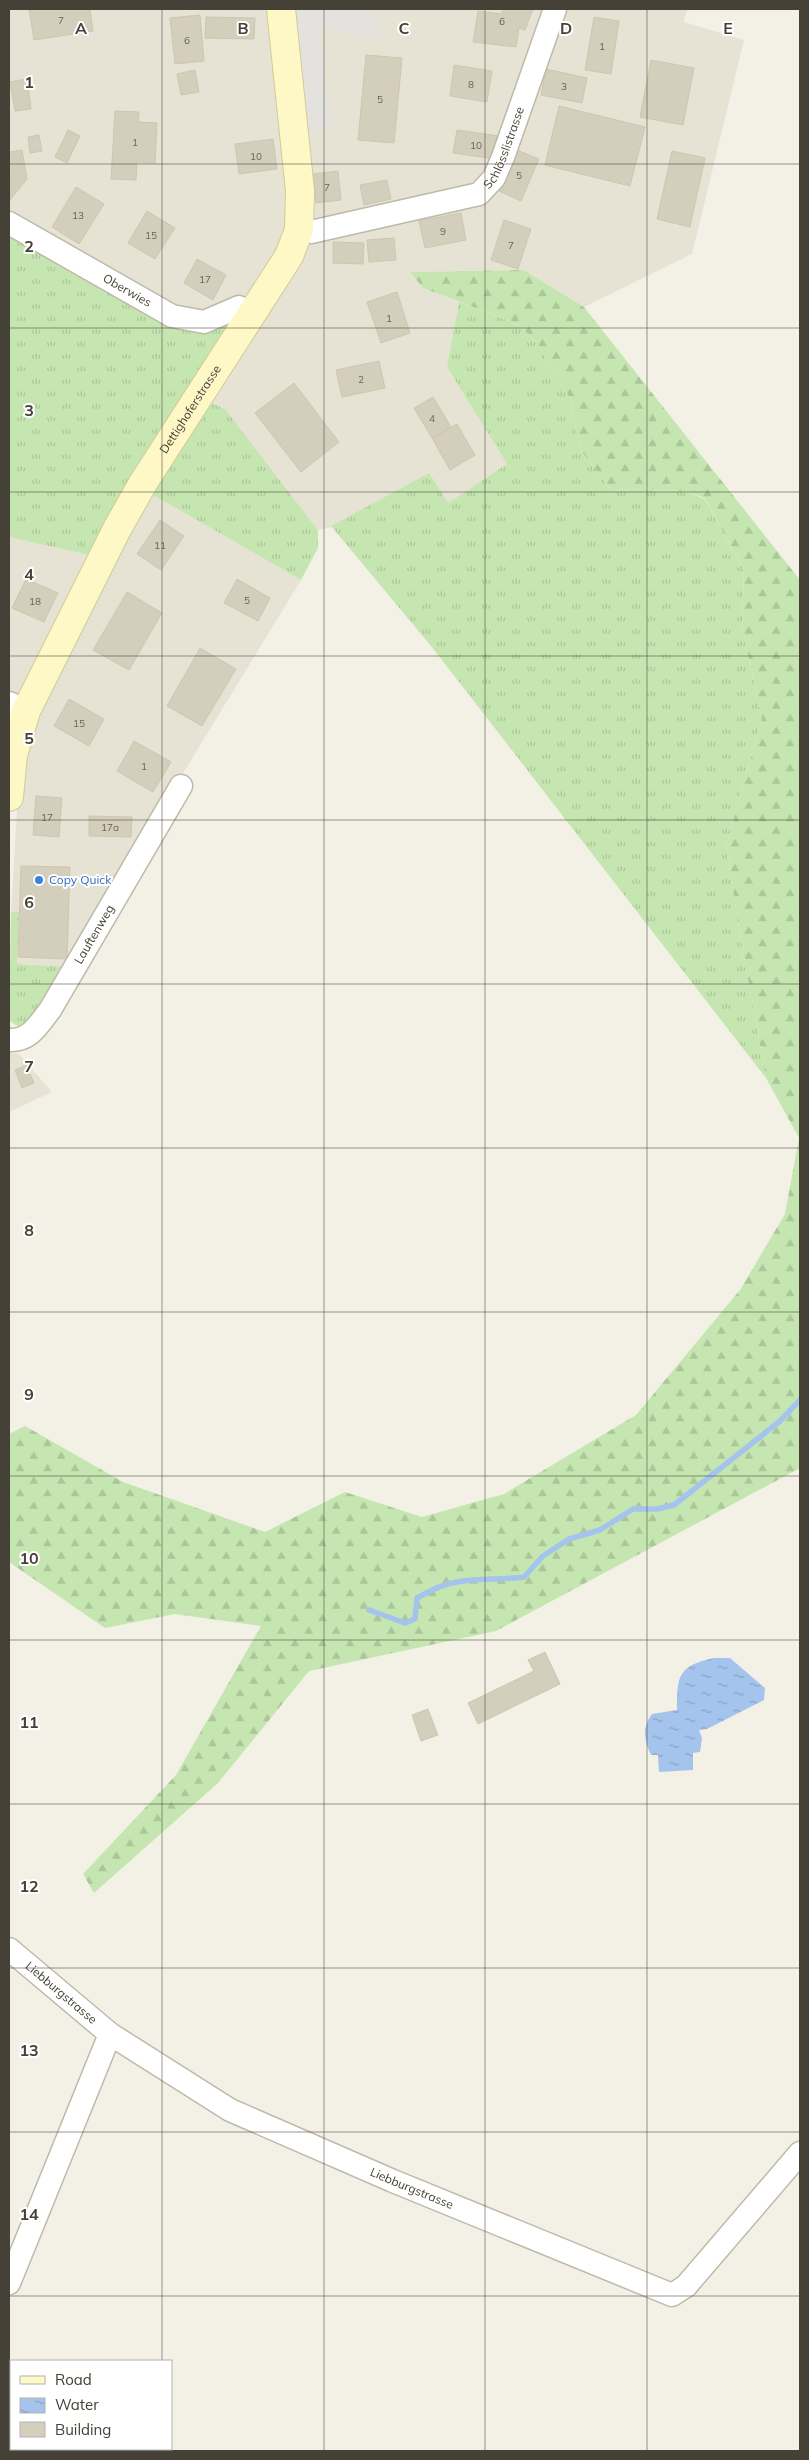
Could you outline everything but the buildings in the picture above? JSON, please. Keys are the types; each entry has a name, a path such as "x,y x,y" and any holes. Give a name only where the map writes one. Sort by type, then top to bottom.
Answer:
{"street":[{"name":"Dettighoferstrasse","path":"9,797 17,707 143,484 250,314 289,256 299,230 300,191 281,9"},
{"name":"Schlösslistrasse","path":"299,230 311,232 479,194 494,178 555,9"},
{"name":"Oberwies","path":"9,223 172,316 204,322 239,307 250,314"},
{"name":"Lauftenweg","path":"9,1040 18,1040 28,1036 50,1010 181,786"},
{"name":"Liebburgstrasse","path":"9,1949 110,2034 230,2110 393,2182 672,2295 686,2286 800,2153"},
{"path":"9,2283 110,2034"}],"shaded area":[{"path":"9,9 687,9 684,22 744,40 692,254 584,307 524,270 410,272 423,288 459,302 447,367 507,464 448,503 318,530 225,409 209,402 204,322 9,222"},
{"path":"292,9 369,9 381,37 319,29 327,99 334,123 311,135 301,101"},
{"path":"148,492 301,580 174,788 71,967 17,964 19,912 11,912 19,777 24,744"},
{"path":"9,537 89,555 25,682 9,720"},
{"path":"9,1052 19,1054 52,1092 9,1112"}],"green space":[{"path":"9,228 167,319 231,320 140,465 89,555 9,537"},
{"path":"524,270 584,307 800,580 800,1468 496,1631 309,1671 218,1783 94,1893 83,1874 176,1775 261,1626 175,1614 105,1628 9,1562 9,1434 25,1426 123,1482 265,1532 345,1492 422,1517 504,1494 636,1415 740,1290 785,1214 799,1138 766,1078 726,847 762,718 742,626 744,570 705,498 685,491 610,489 580,449 570,399 538,344 518,324 423,288 410,272"},
{"path":"459,302 518,324 538,344 570,399 580,449 610,489 685,491 705,499 744,570 742,626 762,718 726,847 766,1078 431,646 331,526 429,473 448,503 507,464 447,367"},
{"path":"209,402 225,409 318,530 318,548 301,580 148,492"},
{"path":"11,912 19,912 17,964 71,967 46,1008 20,1028 9,1020"}],"water":[{"path":"714,1658 730,1658 765,1688 764,1700 707,1729 699,1730 702,1738 700,1752 693,1753 693,1770 659,1772 658,1755 651,1755 647,1745 645,1729 649,1719 652,1714 677,1710 679,1680 682,1674 693,1665"}],"waterway":[{"path":"369,1610 405,1623 415,1619 417,1598 436,1588 465,1581 524,1577 543,1556 569,1539 600,1530 633,1509 657,1509 674,1505 780,1421 800,1400"}],"place":[{"name":"Copy Quick","path":"39,880"}]}
